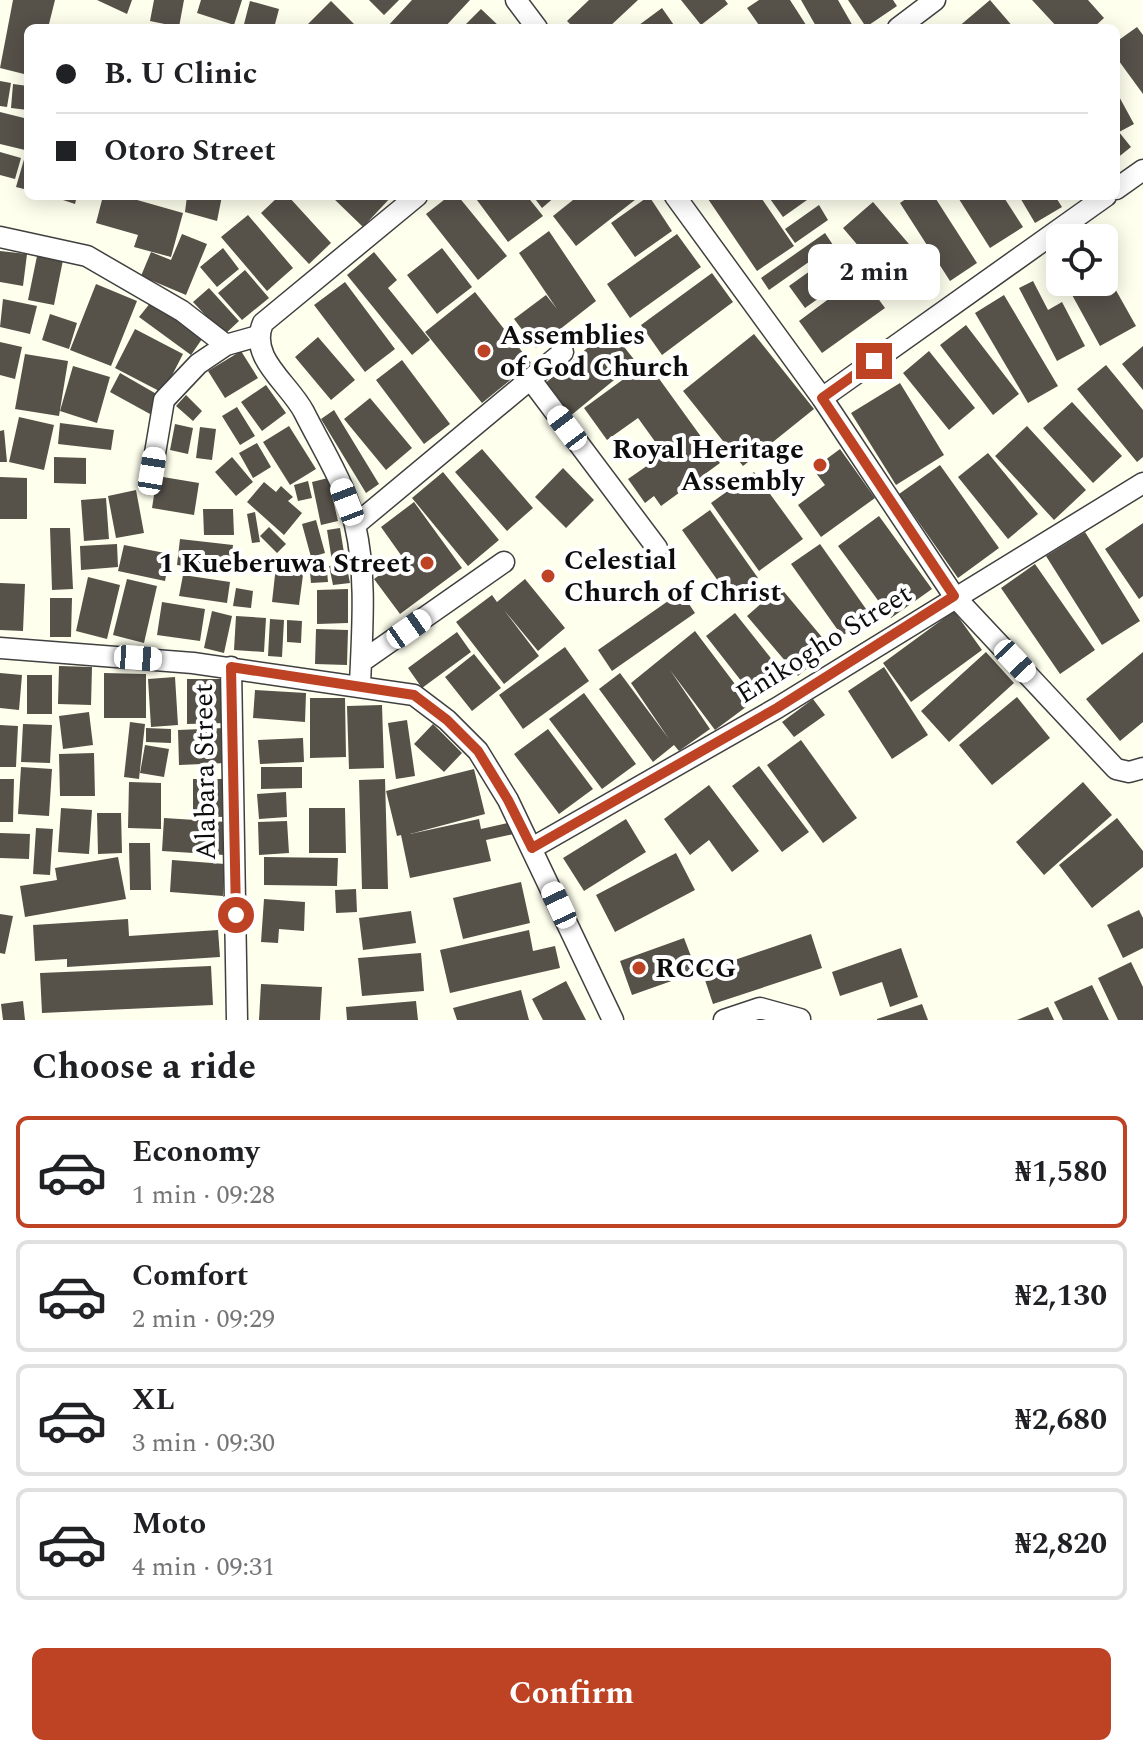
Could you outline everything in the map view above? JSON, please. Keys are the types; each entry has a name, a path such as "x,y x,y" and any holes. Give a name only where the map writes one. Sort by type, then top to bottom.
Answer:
{"street":[{"path":"516,0 534,24"},
{"path":"903,24 935,0"},
{"path":"1120,186 1143,170"},
{"path":"360,685 363,616 355,525 338,478 298,401 259,350 258,336 263,323 412,200"},
{"path":"679,200 822,398 954,596 1116,769 1129,772 1143,768"},
{"path":"822,398 1100,200"},
{"path":"0,237 87,256 182,311 226,345"},
{"path":"152,471 164,400 198,364 226,345 258,336"},
{"path":"355,525 563,352"},
{"path":"531,380 657,548"},
{"name":"Enikogho Street","path":"532,848 777,708 954,596 1143,483"},
{"path":"361,662 504,562"},
{"path":"0,648 231,667 414,695 447,720 478,751 508,800 613,1020"},
{"name":"Alabara Street","path":"231,667 237,1020"},
{"path":"724,1020 760,1008 800,1019"}],"building":[{"path":"13,0 55,0 49,24 24,24 24,74 0,68"},
{"path":"97,0 132,0 127,14"},
{"path":"154,0 184,0 180,24 150,21"},
{"path":"201,0 242,0 234,24 197,13"},
{"path":"369,0 399,0 384,15"},
{"path":"412,0 470,0 448,24 390,24"},
{"path":"589,0 638,0 612,24 570,24 567,21"},
{"path":"681,0 725,0 728,4 700,24"},
{"path":"759,0 790,0 805,24 758,24 747,8"},
{"path":"801,0 838,0 852,24 815,24"},
{"path":"848,0 893,0 897,6 870,24 864,24"},
{"path":"990,0 1011,24 962,24"},
{"path":"1032,0 1088,0 1104,18 1097,24 1054,24"},
{"path":"250,1 279,9 275,24 244,24"},
{"path":"331,1 354,24 308,24"},
{"path":"662,8 673,24 640,24"},
{"path":"481,9 497,24 466,24"},
{"path":"1137,27 1143,35 1143,94 1120,62 1120,39"},
{"path":"0,81 11,83 7,107 0,106"},
{"path":"13,84 24,85 24,110 11,108"},
{"path":"1120,98 1134,124 1120,131"},
{"path":"0,112 24,118 24,150 0,144"},
{"path":"1120,133 1131,147 1120,156"},
{"path":"0,152 21,158 15,179 0,175"},
{"path":"24,159 24,189 16,187"},
{"path":"102,200 137,200 183,213 171,257 134,247 138,235 96,223"},
{"path":"186,200 221,200 217,221 185,212"},
{"path":"275,200 292,200 331,243 309,264 261,213"},
{"path":"335,200 388,200 363,227"},
{"path":"444,200 461,200 507,256 478,280 426,214"},
{"path":"477,200 530,200 543,216 508,242"},
{"path":"536,200 551,200 542,208"},
{"path":"573,200 635,200 576,246 553,216"},
{"path":"643,200 652,200 672,231 635,257 611,223"},
{"path":"709,200 763,200 794,246 757,271"},
{"path":"771,200 807,200 783,217"},
{"path":"904,200 937,200 977,263 950,281 900,203"},
{"path":"960,200 1006,200 1023,227 990,248"},
{"path":"1021,200 1058,200 1062,207 1035,223"},
{"path":"873,202 932,271 902,297 843,228"},
{"path":"819,205 828,220 795,243 785,229"},
{"path":"248,215 293,268 267,291 221,237"},
{"path":"549,231 596,301 536,348 514,319 546,295 557,309 519,253"},
{"path":"825,233 833,245 769,290 761,278"},
{"path":"182,234 207,244 186,295 141,276 151,252 171,260"},
{"path":"677,234 701,267 630,318 607,284"},
{"path":"223,248 239,269 217,287 200,267"},
{"path":"442,248 472,287 437,314 407,275"},
{"path":"0,251 27,254 23,286 0,282"},
{"path":"374,252 397,280 388,288 430,340 412,355 347,275"},
{"path":"37,256 63,260 54,305 28,300"},
{"path":"824,261 840,283 805,308 789,286"},
{"path":"245,270 269,298 242,320 218,293"},
{"path":"712,273 733,302 662,355 641,325"},
{"path":"861,275 885,308 822,353 799,321"},
{"path":"1033,281 1048,310 1062,302 1085,346 1057,361 1019,288"},
{"path":"345,282 395,349 365,372 314,305"},
{"path":"96,284 137,301 111,366 70,350"},
{"path":"209,288 239,321 224,335 193,302"},
{"path":"475,292 531,363 482,403 425,332"},
{"path":"1118,294 1136,326 1100,346 1073,296"},
{"path":"1004,295 1058,386 1028,403 975,313"},
{"path":"3,299 37,306 30,334 0,327"},
{"path":"151,302 202,339 191,355 139,317"},
{"path":"50,314 77,323 69,349 42,340"},
{"path":"966,325 1019,394 993,415 940,345"},
{"path":"135,329 183,354 163,393 115,368"},
{"path":"610,329 636,362 569,417 543,385"},
{"path":"754,334 814,409 743,466 683,391"},
{"path":"318,337 355,380 331,400 295,357"},
{"path":"0,342 22,347 15,379 0,375"},
{"path":"1143,346 1143,390 1122,364"},
{"path":"241,351 258,378 225,398 208,371"},
{"path":"929,351 975,408 949,430 903,373"},
{"path":"25,354 68,361 59,416 15,409"},
{"path":"402,360 450,424 424,444 376,380"},
{"path":"647,362 720,463 661,506 654,496 645,503 628,479 664,454 638,418 607,440 584,408"},
{"path":"1106,365 1143,410 1143,457 1137,462 1077,389"},
{"path":"73,366 110,377 97,423 60,411"},
{"path":"120,373 160,396 150,414 110,392"},
{"path":"900,383 944,455 896,485 851,413"},
{"path":"266,385 286,413 262,431 241,402"},
{"path":"186,395 202,411 193,421 176,406"},
{"path":"370,398 412,448 386,470 344,419"},
{"path":"1072,402 1122,456 1093,483 1043,428"},
{"path":"237,407 255,436 240,445 222,416"},
{"path":"334,410 379,484 366,493 321,419"},
{"path":"19,417 54,425 44,470 9,462"},
{"path":"60,423 114,430 111,450 58,444"},
{"path":"175,424 193,428 188,454 170,450"},
{"path":"289,426 316,469 290,485 263,442"},
{"path":"1027,426 1086,490 1054,520 995,456"},
{"path":"200,427 216,429 212,460 196,458"},
{"path":"4,430 7,462 0,462 0,431"},
{"path":"257,443 271,467 253,478 239,453"},
{"path":"482,449 533,508 507,531 455,472"},
{"path":"840,449 875,498 821,537 798,505 825,485 813,469"},
{"path":"988,453 1038,514 1008,539 958,477"},
{"path":"54,457 86,458 86,484 54,483"},
{"path":"232,457 253,482 236,496 215,472"},
{"path":"940,465 999,548 958,578 899,494"},
{"path":"563,468 594,500 566,528 535,497"},
{"path":"443,472 499,540 468,566 412,498"},
{"path":"754,472 803,539 759,571 711,503"},
{"path":"157,476 199,483 194,515 152,508"},
{"path":"0,477 27,478 27,519 0,519"},
{"path":"328,478 338,521 321,525 312,482"},
{"path":"308,481 312,498 298,501 294,485"},
{"path":"264,482 276,492 281,486 293,497 288,501 302,513 284,535 247,502"},
{"path":"136,490 144,533 116,538 108,496"},
{"path":"106,498 109,539 84,541 81,500"},
{"name":"1 Kueberuwa Street","path":"414,502 462,568 400,614 374,579 403,558 381,527"},
{"path":"203,509 233,509 234,535 204,535"},
{"path":"710,510 758,578 730,598 682,530"},
{"path":"255,512 260,542 252,543 247,514"},
{"path":"879,516 932,589 891,618 838,546"},
{"path":"316,520 325,553 311,557 302,524"},
{"path":"1143,523 1143,596 1139,599 1105,549"},
{"path":"269,527 286,544 277,553 260,536"},
{"path":"50,528 70,528 73,589 52,590"},
{"path":"340,528 345,559 332,561 327,530"},
{"path":"1085,532 1140,621 1102,645 1046,556"},
{"path":"180,539 233,545 230,572 177,565"},
{"path":"117,544 118,567 81,570 80,546"},
{"path":"820,544 871,616 842,636 791,564"},
{"path":"124,545 170,554 165,581 118,571"},
{"path":"277,557 305,560 299,605 272,602"},
{"path":"326,560 328,582 311,583 309,561"},
{"path":"346,563 350,583 333,585 329,566"},
{"path":"1035,564 1095,650 1060,674 1001,588"},
{"path":"183,575 230,582 227,603 179,596"},
{"path":"88,577 120,585 107,639 76,631"},
{"path":"127,579 157,586 144,643 113,635"},
{"path":"525,579 565,628 538,651 504,610 539,656 504,684 456,622 492,595 497,602"},
{"path":"0,583 25,584 23,631 0,630"},
{"path":"780,587 831,648 798,676 747,616"},
{"path":"236,588 253,591 251,608 233,606"},
{"path":"348,589 348,623 317,624 317,590"},
{"path":"681,592 695,613 612,671 598,650"},
{"path":"50,598 72,598 71,637 50,637"},
{"path":"162,602 205,609 200,641 157,635"},
{"path":"212,611 232,616 224,653 204,648"},
{"path":"954,611 982,650 911,702 883,663"},
{"path":"735,613 782,672 753,696 706,636"},
{"path":"236,616 266,618 264,652 234,650"},
{"path":"270,619 284,620 282,657 268,656"},
{"path":"287,620 302,621 301,643 287,642"},
{"path":"316,629 348,630 347,665 315,664"},
{"path":"695,631 750,704 715,730 670,670 710,729 679,751 674,745 653,762 599,689 620,673 669,739 631,683"},
{"path":"457,632 471,652 422,688 408,668"},
{"path":"565,647 589,681 523,729 499,695"},
{"path":"986,652 1014,683 949,742 921,711"},
{"path":"1143,652 1143,722 1120,741 1086,699"},
{"path":"474,654 501,688 472,711 445,677"},
{"path":"59,666 92,667 91,705 58,704"},
{"path":"884,667 928,735 892,759 848,691"},
{"path":"0,673 22,675 19,710 0,708"},
{"path":"104,673 146,674 146,718 104,718"},
{"path":"27,675 52,675 52,714 27,714"},
{"path":"175,677 178,725 151,727 148,679"},
{"path":"187,679 226,679 227,723 187,724"},
{"path":"255,690 306,693 305,722 253,718"},
{"path":"584,693 636,764 602,789 549,719"},
{"path":"1017,697 1050,738 992,785 959,745"},
{"path":"310,698 345,698 346,757 310,758"},
{"path":"813,699 825,715 794,737 782,722"},
{"path":"382,705 384,768 349,769 347,706"},
{"path":"89,712 93,745 63,749 59,716"},
{"path":"407,720 415,776 396,779 388,723"},
{"path":"130,722 145,724 139,779 124,777"},
{"path":"23,724 52,725 50,763 21,762"},
{"path":"433,724 462,753 444,772 414,744"},
{"path":"0,725 18,726 16,767 0,767"},
{"path":"146,728 171,729 171,743 146,742"},
{"path":"225,728 226,763 179,765 178,730"},
{"path":"548,729 593,789 559,814 514,754"},
{"path":"303,738 304,762 260,764 258,740"},
{"path":"801,740 857,818 823,843 767,765"},
{"path":"145,745 169,749 164,777 140,773"},
{"path":"94,753 95,796 60,796 59,754"},
{"path":"759,766 809,832 782,852 732,786"},
{"path":"21,767 52,769 49,816 18,814"},
{"path":"261,767 302,767 302,788 261,789"},
{"path":"474,769 485,814 410,834 479,819 481,829 512,822 514,834 486,840 491,861 410,878 401,835 397,836 386,791"},
{"path":"0,779 14,779 13,822 0,822"},
{"path":"193,779 224,779 224,817 193,816"},
{"path":"385,779 388,889 362,889 359,780"},
{"path":"129,782 161,783 161,829 128,828"},
{"path":"1083,782 1112,815 1044,875 1016,842"},
{"path":"709,785 759,851 732,872 709,840 690,855 664,819"},
{"path":"286,792 287,817 259,819 257,794"},
{"path":"61,808 92,810 89,854 58,852"},
{"path":"309,808 345,808 346,853 309,853"},
{"path":"97,813 121,813 122,853 98,854"},
{"path":"164,818 227,822 225,855 162,851"},
{"path":"1117,818 1143,851 1143,867 1092,908 1059,865"},
{"path":"626,819 646,852 584,891 563,858"},
{"path":"287,821 289,853 259,855 258,822"},
{"path":"36,828 53,829 50,875 33,874"},
{"path":"0,833 30,834 29,859 0,858"},
{"path":"129,843 150,843 151,890 130,890"},
{"path":"676,853 695,890 615,932 596,895"},
{"path":"118,857 126,899 25,917 20,886 57,880 55,868"},
{"path":"264,857 338,858 337,886 264,885"},
{"path":"172,860 225,864 223,896 170,892"},
{"path":"521,882 530,923 463,939 453,898"},
{"path":"356,889 357,912 336,913 335,890"},
{"path":"264,899 305,902 304,931 279,929 278,943 261,942"},
{"path":"1139,910 1143,918 1143,948 1123,958 1107,925"},
{"path":"411,911 416,943 363,950 359,918"},
{"path":"0,914 13,916 5,954 0,953"},
{"path":"128,919 129,936 218,930 220,957 67,967 67,959 35,961 33,925"},
{"path":"529,930 533,951 555,946 560,968 450,993 440,950"},
{"path":"811,934 822,968 713,1004 702,971"},
{"path":"684,938 697,972 632,995 620,961"},
{"path":"901,948 918,997 890,1007 882,982 840,996 832,972"},
{"path":"421,953 424,991 362,996 358,958"},
{"path":"1131,962 1143,987 1143,1020 1118,1020 1098,978"},
{"path":"211,966 213,1005 42,1013 40,973"},
{"path":"566,981 586,1020 543,1020 532,999"},
{"path":"261,984 322,987 320,1020 259,1020"},
{"path":"1092,985 1109,1020 1063,1020 1054,1002"},
{"path":"521,990 529,1020 457,1020 453,1008"},
{"path":"23,1001 25,1020 3,1020 1,1004"},
{"path":"416,1001 418,1020 347,1020 346,1007"},
{"path":"922,1004 928,1020 877,1020 877,1019"},
{"path":"1048,1007 1054,1020 1017,1020"}],"place":[{"name":"Assemblies of God Church","path":"484,351"},
{"name":"Royal Heritage Assembly","path":"820,465"},
{"name":"1 Kueberuwa Street","path":"427,563"},
{"name":"Celestial Church of Christ","path":"548,576"},
{"name":"RCCG","path":"639,968"}],"route":[{"path":"236,915 231,667 414,695 447,720 478,751 532,848 777,708 954,596 905,528 822,398 874,361"}]}
